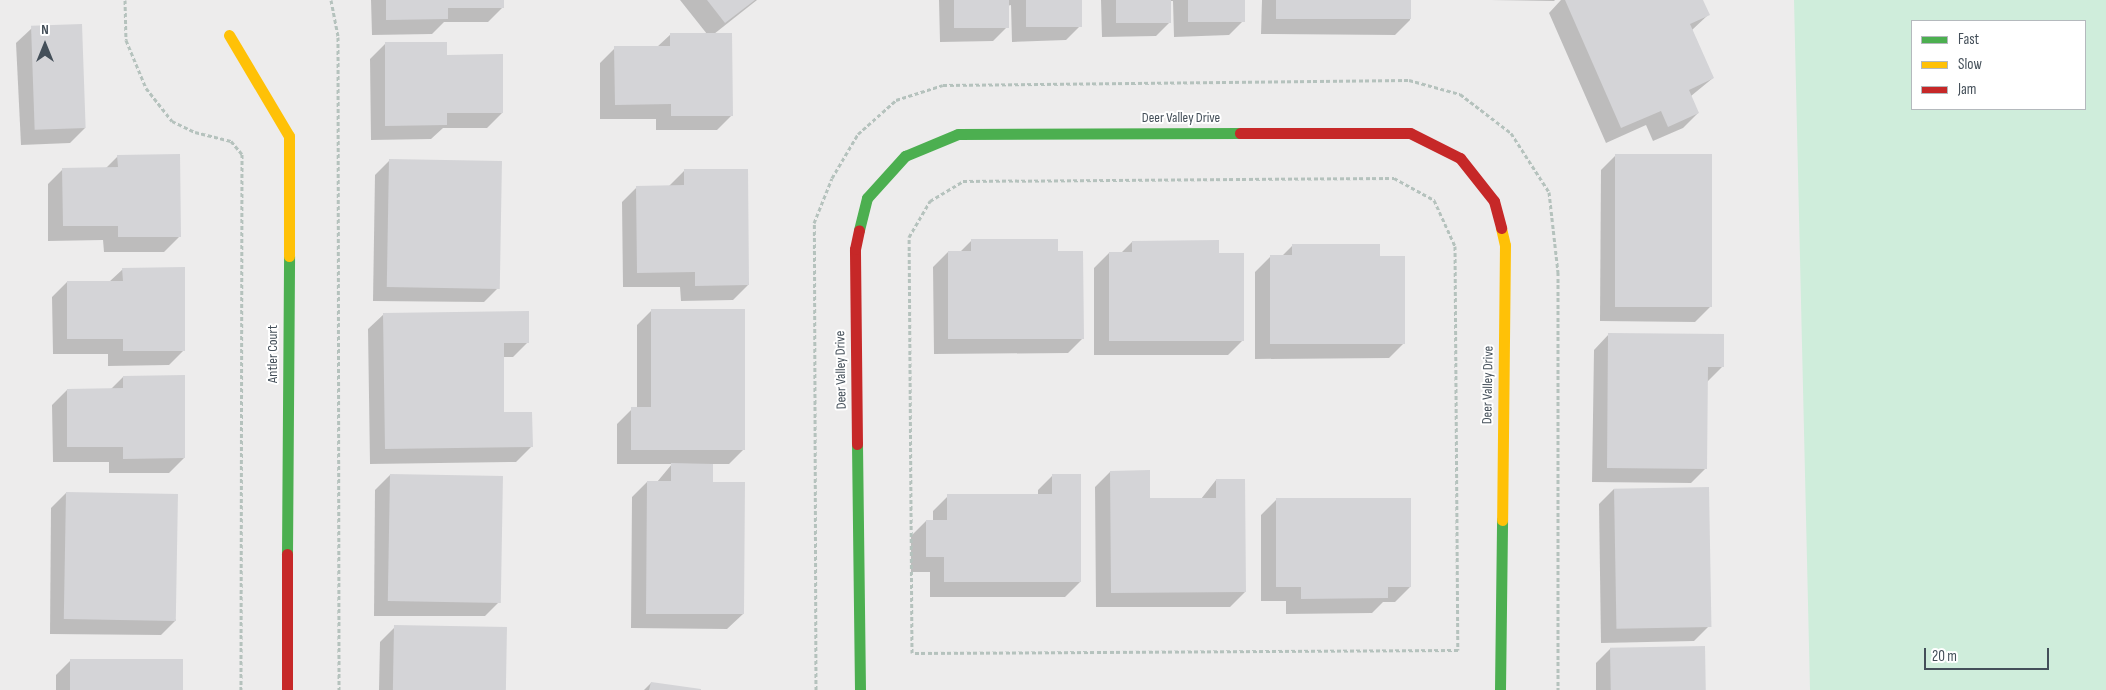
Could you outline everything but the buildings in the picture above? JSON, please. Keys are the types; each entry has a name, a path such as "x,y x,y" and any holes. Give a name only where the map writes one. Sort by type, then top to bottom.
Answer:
{"street":[{"name":"Antler Court","path":"229,35 289,136 286,690"},
{"name":"Deer Valley Drive","path":"860,690 855,249 868,198 905,156 958,134 1371,133 1410,133 1460,158 1494,201 1505,245 1500,690"}],"path":[{"path":"125,0 126,40 146,88 172,121 195,132 231,141 242,154 241,690"},
{"path":"331,0 338,38 339,690"},
{"path":"816,690 814,223 832,178 858,134 896,100 942,85 1409,80 1460,94 1511,133 1549,192 1558,272 1558,690"},
{"path":"1394,178 1434,200 1455,246 1458,650 912,652 909,237 930,201 963,181 1394,178"}],"green space":[{"path":"1794,0 2106,0 2106,690 1810,690"}],"traffic: fast":[{"path":"859,230 867,198 905,156 958,134 1240,133"},
{"path":"287,554 289,256"},
{"path":"857,444 860,690"},
{"path":"1500,690 1502,520"}],"traffic: slow":[{"path":"229,35 289,136 289,256"},
{"path":"1501,228 1505,245 1502,520"}],"traffic: jam":[{"path":"1240,133 1410,133 1460,158 1494,201 1501,228"},
{"path":"857,444 855,249 859,230"},
{"path":"287,554 287,690"}]}
